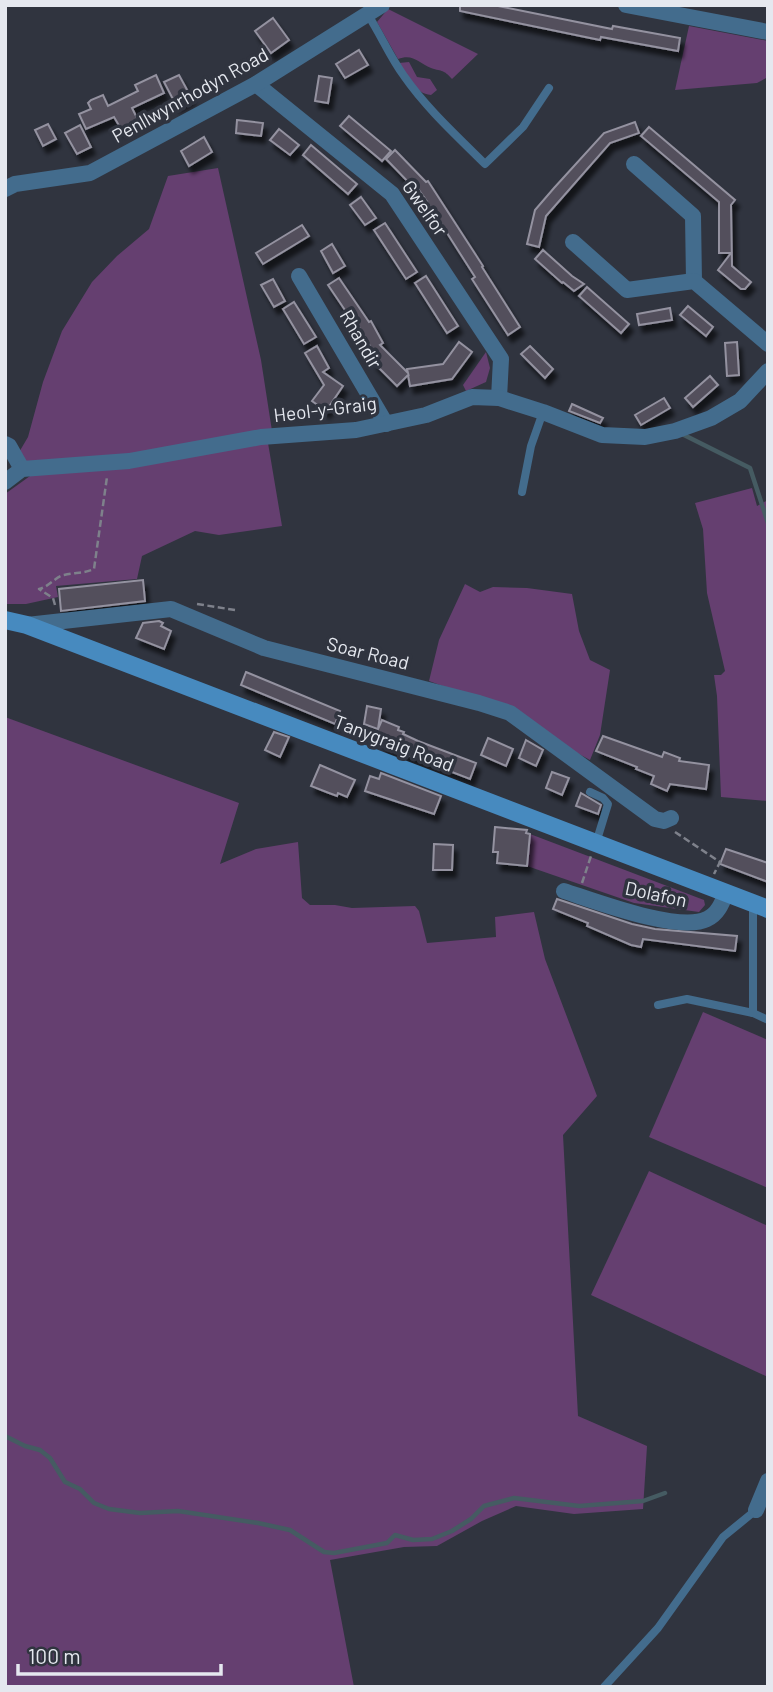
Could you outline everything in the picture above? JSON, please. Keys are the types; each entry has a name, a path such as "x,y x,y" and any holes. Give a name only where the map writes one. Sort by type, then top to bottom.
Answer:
{"main road":[{"name":"Tanygraig Road","path":"5,620 27,625 760,906"}],"street":[{"name":"Penllwynrhodyn Road","path":"5,189 15,184 90,173 256,84 382,5"},
{"path":"626,5 711,13 768,32"},
{"name":"Gwelfor","path":"256,84 392,194 500,359 499,398"},
{"path":"634,164 693,216 694,281"},
{"path":"573,242 627,289 694,281 768,344"},
{"name":"Rhandir","path":"299,276 386,424"},
{"name":"Heol-y-Graig","path":"22,469 129,465 261,438 325,434 426,415 472,397 499,398 602,435 645,437 675,431 711,418 740,401 768,371"},
{"path":"5,444 9,446 22,469 5,482"},
{"name":"Soar Road","path":"27,625 171,609 264,649 510,713 663,818"},
{"name":"Dolafon","path":"570,893 636,913 694,923 709,918 719,909 726,893"},
{"path":"756,1510 768,1481"}],"lane":[{"path":"368,15 402,74 416,92 485,164 523,127 549,88"},
{"path":"522,492 531,446 543,412"},
{"path":"590,792 603,798 608,804 596,843"},
{"path":"753,1013 760,906"},
{"path":"658,1005 687,999 753,1013 768,1020"},
{"path":"604,1687 658,1628 723,1537 756,1510"}],"path":[{"path":"55,606 52,598 39,589 50,585 61,575 85,573 93,569 107,473 129,465"},
{"path":"663,818 720,862 712,877"},
{"path":"570,893 596,843"}],"shaded area":[{"path":"388,9 478,54 452,79 445,72 412,58 398,59 377,22"},
{"path":"689,26 768,41 768,77 757,83 675,90"},
{"path":"409,62 417,77 430,79 437,90 431,95 416,88 399,63"},
{"path":"218,168 261,360 272,431 127,455 25,463 18,454 28,437 43,382 62,331 92,282 149,229 168,176"},
{"path":"486,352 490,368 486,382 466,391 463,385"},
{"path":"268,443 282,526 219,535 195,531 142,556 137,579 56,586 58,597 26,604 5,604 5,494 30,476"},
{"path":"752,488 757,506 768,500 768,801 721,797 714,675 721,675 725,671 707,593 703,529 695,503"},
{"path":"465,584 480,592 493,587 572,594 579,631 590,660 610,670 600,735 590,760 473,697 429,681 439,640"},
{"path":"5,717 239,803 220,864 256,849 298,842 302,898 310,905 352,908 415,906 419,911 427,943 496,937 495,917 534,912 545,959 597,1096 563,1135 578,1416 647,1446 643,1509 574,1514 516,1506 437,1546 404,1547 330,1560 354,1687 5,1687"},
{"path":"530,834 704,900 705,905 699,912 634,903 527,866"},
{"path":"703,1012 768,1040 768,1188 649,1137"},
{"path":"649,1171 768,1226 768,1377 591,1295"}],"building":[{"path":"460,5 493,5 612,29 613,26 680,38 678,51 601,37 600,40 460,11"},
{"path":"273,18 289,40 271,53 255,31"},
{"path":"359,50 368,65 345,78 336,64"},
{"path":"156,75 164,93 132,108 138,120 121,129 114,117 86,129 79,114 91,109 88,103 91,100 103,95 108,106 138,91 135,85"},
{"path":"179,75 191,97 176,105 164,82"},
{"path":"319,76 332,78 328,103 315,101"},
{"path":"349,116 391,151 382,161 340,126"},
{"path":"237,120 263,123 261,136 236,133"},
{"path":"635,122 639,133 610,143 546,216 539,247 527,244 535,210 554,188 604,133"},
{"path":"48,124 56,139 43,146 35,130"},
{"path":"80,125 91,147 77,154 65,133"},
{"path":"649,127 735,200 731,205 732,266 751,282 745,289 741,289 718,270 731,253 719,253 719,202 641,136"},
{"path":"279,129 299,145 290,155 270,140"},
{"path":"204,137 212,152 189,166 181,151"},
{"path":"311,145 357,184 348,194 303,155"},
{"path":"395,150 428,181 483,266 520,327 508,335 426,200 416,186 414,188 386,159"},
{"path":"361,197 376,218 365,225 350,205"},
{"path":"385,223 417,272 406,279 374,230"},
{"path":"302,225 309,236 263,264 256,253"},
{"path":"332,244 345,266 333,273 321,251"},
{"path":"543,250 584,284 574,291 562,283 535,259"},
{"path":"426,276 458,326 447,333 415,283"},
{"path":"339,278 369,322 371,321 383,343 380,345 408,373 407,369 443,364 459,342 472,352 452,379 410,386 408,375 397,386 373,362 377,358 353,317 351,319 328,285"},
{"path":"273,279 285,301 274,307 261,285"},
{"path":"587,287 629,324 621,333 579,296"},
{"path":"294,302 316,337 304,344 283,309"},
{"path":"688,306 713,327 706,336 680,315"},
{"path":"670,308 672,320 639,325 637,314"},
{"path":"737,342 739,375 727,376 725,343"},
{"path":"317,346 329,368 323,372 343,386 326,411 312,401 324,385 305,353"},
{"path":"530,346 553,369 545,378 521,354"},
{"path":"710,376 718,385 693,407 685,398"},
{"path":"664,398 670,408 641,425 635,415"},
{"path":"572,404 603,418 600,423 569,411"},
{"path":"143,580 145,601 61,611 59,589"},
{"path":"143,623 163,623 161,626 171,631 164,649 136,638"},
{"path":"246,672 340,711 335,724 241,685"},
{"path":"367,706 381,709 378,729 364,724"},
{"path":"382,720 399,727 398,730 404,732 403,734 418,741 476,763 470,779 382,745 383,741 375,738"},
{"path":"274,732 289,737 280,757 265,750"},
{"path":"603,736 662,757 664,752 680,758 679,761 709,765 706,789 670,784 667,791 651,784 654,776 596,751"},
{"path":"488,738 513,749 506,766 481,755"},
{"path":"526,740 543,750 536,766 519,758"},
{"path":"320,765 355,780 347,797 311,786"},
{"path":"552,772 569,778 562,795 546,788"},
{"path":"381,773 441,796 434,814 365,791 370,776 379,779"},
{"path":"581,793 601,805 598,814 576,806"},
{"path":"495,827 527,830 526,833 530,834 527,866 497,863 498,852 493,852"},
{"path":"434,844 453,845 452,870 433,870"},
{"path":"726,849 768,863 768,882 720,864"},
{"path":"557,899 655,929 737,936 735,951 643,939 641,947 631,945 553,909"}],"waterway":[{"path":"682,434 750,468 768,523"},
{"path":"5,1436 40,1450 50,1458 65,1482 80,1489 94,1503 109,1509 140,1513 178,1511 258,1523 290,1530 324,1552 334,1553 387,1543 395,1535 413,1540 432,1539 471,1519 484,1506 514,1498 579,1506 643,1501 665,1493"}]}
